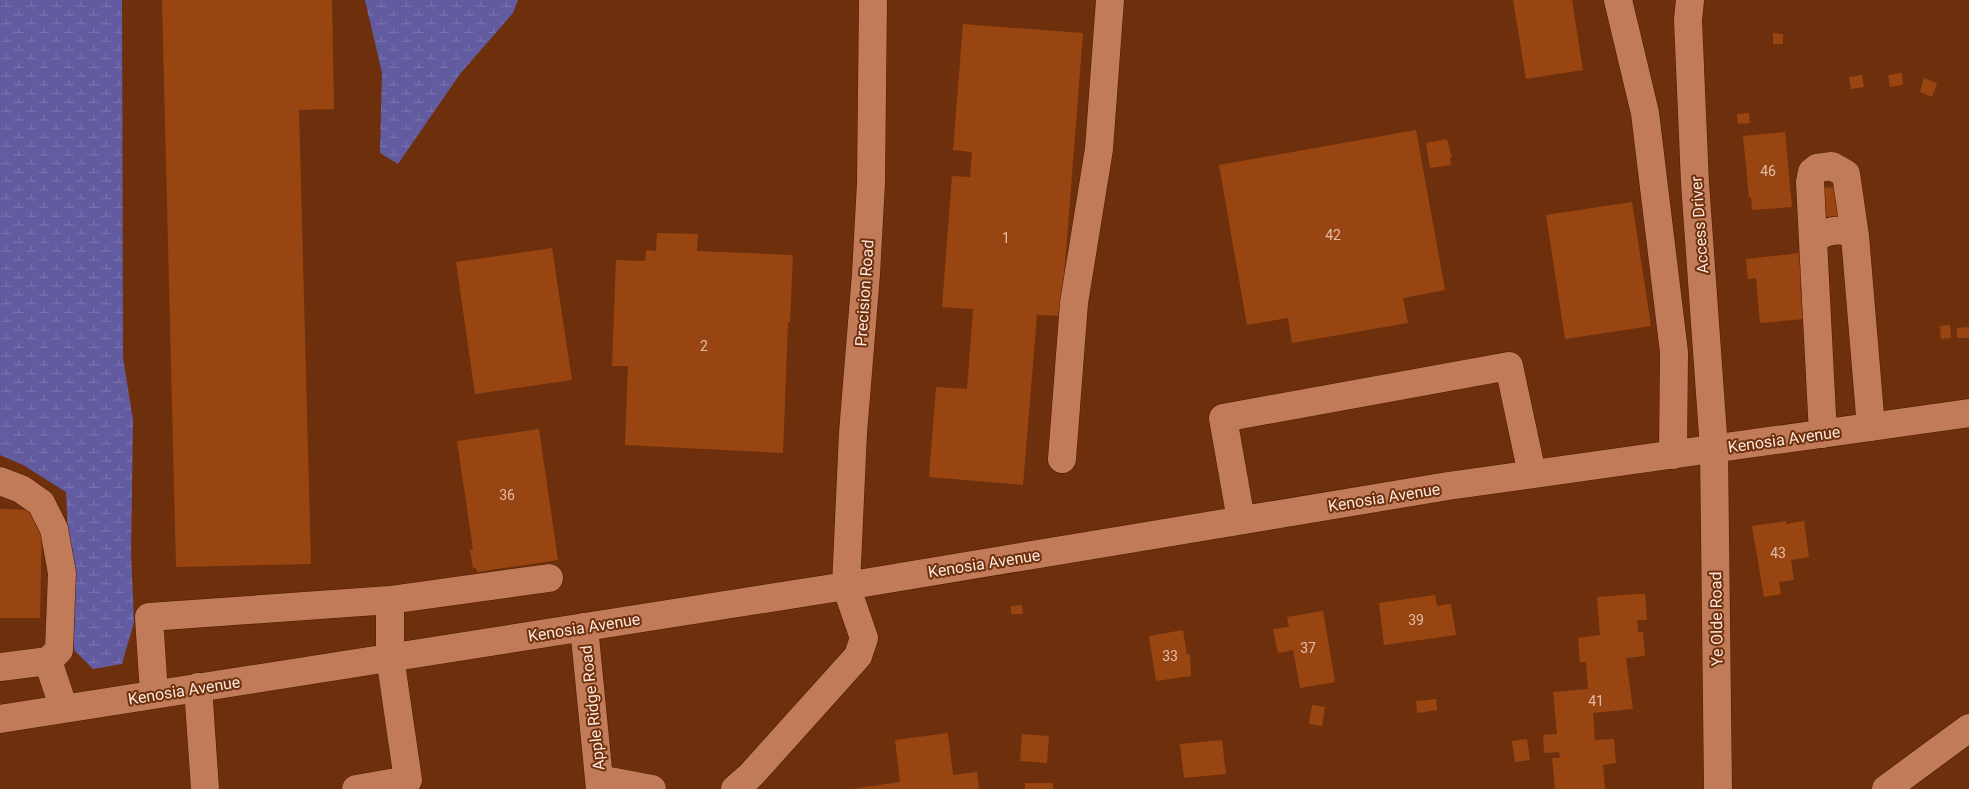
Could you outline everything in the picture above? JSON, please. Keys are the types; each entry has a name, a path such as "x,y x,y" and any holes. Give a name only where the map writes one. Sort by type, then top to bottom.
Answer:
{"street":[{"name":"Precision Road","path":"846,586 853,433 866,274 871,183 873,0"},
{"path":"1062,459 1074,303 1099,149 1110,0"},
{"path":"1618,0 1645,113 1674,352 1673,455"},
{"name":"Access Driver","path":"1690,0 1688,20 1696,182 1714,449"},
{"path":"1823,434 1810,182 1812,172 1817,168 1832,166 1846,174 1855,236 1871,427"},
{"path":"1812,241 1819,234 1840,231 1849,232 1855,236"},
{"path":"1241,520 1223,418 1509,366 1532,474"},
{"name":"Kenosia Avenue","path":"0,719 846,586 1532,474 1969,413"},
{"name":"Ye Olde Road","path":"1714,449 1718,789"},
{"path":"0,481 21,489 42,503 54,529 62,573 59,650 48,661 0,667"},
{"path":"154,694 149,616 390,600 549,578"},
{"path":"735,789 758,768 858,656 864,638 846,586"},
{"path":"356,789 408,780 390,657 390,600"},
{"name":"Apple Ridge Road","path":"584,627 599,784"},
{"path":"48,661 64,709"},
{"path":"198,687 205,789"},
{"path":"1886,789 1969,728"},
{"path":"599,784 652,789"}],"green space":[{"path":"0,0 122,0 123,358 133,420 131,552 134,622 122,664 93,669 74,650 66,492 23,465 0,455"},
{"path":"365,0 518,0 513,13 460,74 398,164 380,153 382,73"}],"building":[{"path":"162,0 332,0 334,109 299,110 311,564 176,567"},
{"path":"1513,0 1572,0 1583,70 1526,79"},
{"path":"963,24 1083,33 1061,316 1037,315 1023,485 929,477 936,387 967,389 973,309 942,307 952,176 970,177 972,152 953,150"},
{"path":"1773,33 1783,34 1783,44 1773,44"},
{"path":"1902,73 1903,85 1890,87 1888,75"},
{"path":"1862,75 1864,87 1851,89 1849,77"},
{"path":"1924,78 1937,83 1932,97 1920,92"},
{"path":"1749,113 1750,123 1738,124 1737,114"},
{"path":"1416,130 1445,290 1403,298 1408,323 1292,343 1288,318 1247,325 1219,165"},
{"path":"1785,132 1792,207 1752,210 1743,136"},
{"path":"1447,139 1452,157 1450,158 1451,165 1430,168 1426,143"},
{"path":"1841,187 1844,216 1821,217 1820,188"},
{"path":"1632,202 1651,326 1565,339 1546,215"},
{"path":"657,233 698,234 697,251 793,255 790,322 788,322 783,453 625,445 628,366 612,366 616,260 645,261 646,250 656,251"},
{"path":"552,248 572,380 475,394 456,262"},
{"path":"1800,253 1803,286 1800,286 1804,319 1760,323 1756,278 1748,279 1746,259"},
{"path":"1950,325 1951,338 1941,339 1940,326"},
{"path":"1969,327 1969,338 1957,338 1957,328"},
{"path":"539,429 558,560 477,572 476,568 473,568 470,550 473,549 457,441"},
{"path":"0,509 35,510 42,524 40,618 0,618"},
{"path":"1786,521 1786,524 1804,521 1809,557 1791,560 1794,580 1779,582 1781,594 1764,597 1752,526"},
{"path":"1645,594 1647,620 1637,620 1638,632 1643,632 1645,656 1626,658 1633,709 1593,713 1595,740 1614,739 1616,763 1603,765 1605,789 1555,789 1552,758 1560,758 1559,752 1544,753 1543,735 1557,734 1553,692 1588,689 1586,662 1580,662 1578,638 1600,635 1597,597"},
{"path":"1435,595 1437,606 1451,604 1456,635 1384,645 1379,603"},
{"path":"1022,605 1023,614 1011,614 1011,606"},
{"path":"1323,611 1335,682 1300,688 1293,650 1278,653 1273,629 1289,627 1287,617"},
{"path":"1183,630 1187,655 1190,654 1191,676 1156,681 1149,636"},
{"path":"1436,699 1437,710 1417,713 1416,701"},
{"path":"1312,705 1325,707 1322,726 1309,724"},
{"path":"948,733 953,775 977,772 979,789 852,789 900,782 895,740"},
{"path":"1022,734 1049,736 1047,763 1020,761"},
{"path":"1527,739 1530,760 1515,762 1512,741"},
{"path":"1222,740 1226,774 1184,778 1180,744"},
{"path":"1025,783 1053,783 1053,789 1025,789"}]}
